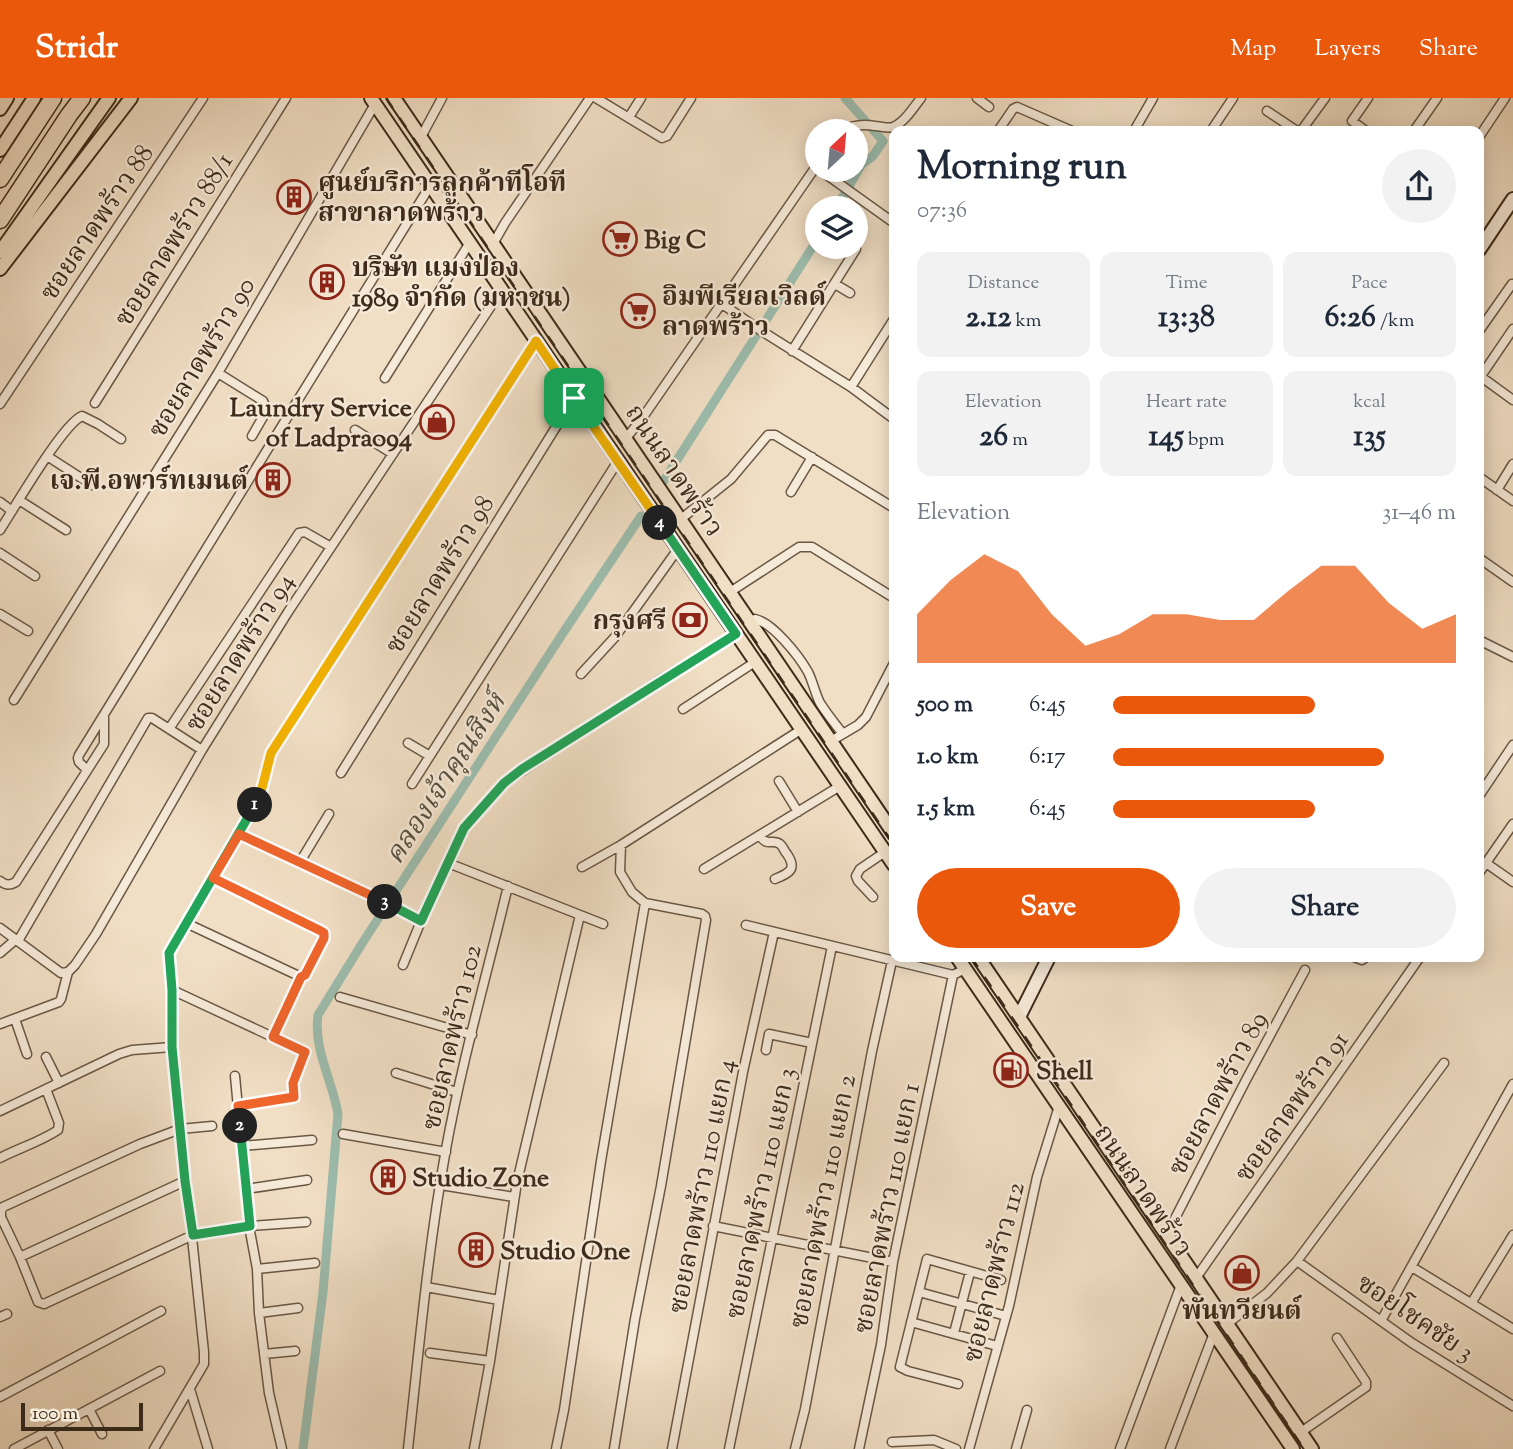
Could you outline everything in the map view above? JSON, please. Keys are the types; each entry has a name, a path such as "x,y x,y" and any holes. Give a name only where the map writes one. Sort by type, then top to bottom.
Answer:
{"highway":[{"path":"0,179 53,98"},
{"path":"0,220 82,98"}],"main road":[{"path":"0,108 7,98"},
{"path":"0,150 34,98"},
{"path":"0,253 109,98"},
{"path":"0,269 131,98"},
{"name":"ถนนลาดพร้าว","path":"394,98 750,622 837,737 889,825"},
{"name":"ถนนลาดพร้าว","path":"373,101 889,858"},
{"name":"ถนนลาดพร้าว","path":"958,962 959,972 1057,1103 1290,1448"},
{"name":"ถนนลาดพร้าว","path":"981,962 1312,1449"},
{"path":"1057,1103 1068,1091"},
{"path":"1265,1409 1279,1400"}],"street":[{"name":"ซอยลาดพร้าว 88","path":"0,404 203,98"},
{"name":"ซอยลาดพร้าว 88/1","path":"95,403 286,98"},
{"path":"421,137 442,98"},
{"path":"493,244 590,98"},
{"path":"596,98 662,138 667,136 691,98"},
{"path":"629,117 641,98"},
{"path":"894,126 907,117 921,98"},
{"path":"977,98 989,107"},
{"path":"1137,126 1153,98"},
{"path":"1213,126 1233,98"},
{"path":"1303,126 1325,98"},
{"path":"1358,126 1352,121 1368,98"},
{"path":"1417,126 1437,98"},
{"path":"1484,130 1505,98"},
{"name":"ซอยลาดพร้าว 90","path":"14,700 218,373 373,101"},
{"path":"1001,126 1013,109 1020,107 1061,126"},
{"path":"1267,111 1291,126"},
{"path":"868,125 889,128"},
{"path":"626,438 808,182"},
{"path":"836,182 889,219"},
{"path":"88,770 78,758 430,186"},
{"path":"1484,243 1511,208"},
{"path":"385,378 469,244"},
{"path":"792,351 850,259"},
{"path":"835,284 850,293"},
{"path":"1484,322 1512,284"},
{"name":"ซอยลาดพร้าว 94","path":"15,1019 61,999 68,972 96,934 202,750 288,612 501,290"},
{"path":"722,304 851,387 889,416"},
{"path":"851,387 889,327"},
{"path":"1484,370 1513,329"},
{"path":"154,1449 204,1364 172,1047 169,953 261,792 271,753 536,341"},
{"path":"218,373 264,401 267,410 252,436"},
{"path":"1484,380 1513,400"},
{"name":"ซอยลาดพร้าว 98","path":"341,773 574,398"},
{"path":"0,530 74,419 82,416 121,439"},
{"path":"355,430 393,454"},
{"path":"681,519 731,479 768,435 775,435 889,505"},
{"path":"47,456 92,485"},
{"path":"791,492 812,457"},
{"path":"412,784 618,461"},
{"path":"1497,490 1513,464"},
{"path":"1484,481 1513,501"},
{"path":"19,500 66,530"},
{"path":"0,502 12,511"},
{"path":"169,729 299,533 305,531 331,547"},
{"path":"730,592 799,547 805,546 812,547 889,595"},
{"path":"581,674 615,637 678,549"},
{"path":"0,553 35,576"},
{"path":"1484,562 1513,582"},
{"path":"0,614 28,631"},
{"path":"750,622 755,619 766,624 797,657 806,669 814,692 837,737 866,717 889,673"},
{"path":"403,965 464,828 504,783 736,634"},
{"path":"1484,644 1513,657"},
{"path":"683,709 755,662"},
{"path":"0,881 5,885 16,882 88,770 104,744 104,717"},
{"path":"0,953 16,940 148,718 202,750"},
{"path":"582,867 802,729"},
{"path":"408,743 430,755"},
{"path":"1484,788 1513,745"},
{"path":"779,781 798,811"},
{"path":"704,869 840,786"},
{"path":"299,862 329,814"},
{"path":"1484,866 1513,824"},
{"path":"239,834 421,921"},
{"path":"760,835 767,842 780,844 792,862 788,874 775,879"},
{"path":"614,1449 706,920 702,914 645,903 632,892 620,872 621,845"},
{"path":"873,897 856,876 860,869 885,852"},
{"path":"448,863 603,924"},
{"path":"1486,863 1513,882"},
{"path":"213,878 324,933 324,938 305,975 301,977 273,1037"},
{"name":"ซอยลาดพร้าว 102","path":"408,1449 426,1287 446,1152 457,1092 508,886"},
{"path":"556,1449 645,903"},
{"path":"474,1449 514,1197 580,915"},
{"path":"186,923 301,977"},
{"path":"746,925 889,960"},
{"path":"0,928 61,972 68,972"},
{"name":"ซอยลาดพร้าว 110 แยก 4","path":"672,1449 743,1073 774,932"},
{"name":"ซอยลาดพร้าว 110 แยก 3","path":"729,1449 832,946"},
{"name":"ซอยลาดพร้าว 110 แยก 2","path":"795,1449 892,962"},
{"path":"898,962 959,972"},
{"path":"1019,1017 1046,962"},
{"name":"ซอยลาดพร้าว 91","path":"1196,1279 1417,962"},
{"name":"ซอยลาดพร้าว 89","path":"1166,1236 1306,970"},
{"name":"ซอยลาดพร้าว 110 แยก 1","path":"859,1449 881,1345 893,1262 959,972"},
{"path":"172,990 305,1052 293,1083 294,1097 238,1106"},
{"path":"340,997 472,1035"},
{"path":"0,1024 15,1019 27,1054"},
{"path":"766,1050 769,1034 812,1043"},
{"path":"0,1111 119,1054 132,1050 172,1047"},
{"path":"46,1057 59,1083"},
{"path":"1227,1324 1267,1293 1297,1261 1444,1063"},
{"path":"396,1073 457,1092"},
{"path":"235,1076 268,1392 282,1449"},
{"path":"1381,1321 1513,1084"},
{"path":"0,1158 58,1130 59,1123 46,1089"},
{"name":"ซอยลาดพร้าว 112","path":"969,1449 1006,1316 1037,1177 1057,1103"},
{"path":"212,1126 180,1129 140,1144 3,1207 1,1217 38,1302 44,1304 193,1235 250,1226 306,1222"},
{"path":"343,1133 446,1152"},
{"path":"242,1146 312,1140"},
{"path":"246,1189 307,1180"},
{"path":"20,1257 185,1181"},
{"path":"441,1185 514,1197"},
{"path":"713,1226 893,1262"},
{"path":"1472,1303 1513,1236"},
{"path":"958,1384 900,1367 928,1259 1001,1280"},
{"name":"ซอยโชคชัย 3","path":"1297,1261 1412,1343 1513,1406"},
{"path":"257,1269 315,1263"},
{"path":"1412,1267 1513,1329"},
{"path":"954,1333 970,1272"},
{"path":"1120,1449 1181,1285"},
{"path":"426,1287 499,1300"},
{"path":"919,1292 1006,1316"},
{"path":"259,1314 298,1308"},
{"path":"0,1397 160,1311"},
{"path":"911,1322 997,1346"},
{"path":"1170,1449 1213,1333"},
{"path":"1301,1433 1366,1387 1366,1382 1337,1338"},
{"path":"264,1354 295,1351"},
{"path":"430,1353 490,1360"},
{"path":"14,1449 160,1371"},
{"path":"190,1389 208,1449"},
{"path":"89,1409 102,1434"},
{"path":"1016,1449 1027,1410"},
{"path":"48,1430 58,1449"},
{"path":"892,1442 934,1440 956,1449"}],"waterway":[{"name":"คลองเจ้าคุณสิงห์","path":"843,196 862,164 873,156 883,141 845,98"},
{"name":"คลองเจ้าคุณสิงห์","path":"663,482 805,259"},
{"name":"คลองเจ้าคุณสิงห์","path":"303,1449 323,1292 338,1114 318,1040 318,1015 641,516"}],"railway":[{"path":"386,98 889,838"},
{"path":"974,962 1304,1449"}],"place":[{"name":"ศูนย์บริการลูกค้าทีโอที สาขาลาดพร้าว","path":"294,197"},
{"name":"Big C","path":"620,239"},
{"name":"บริษัท แมงป่อง 1989 จำกัด (มหาชน)","path":"327,282"},
{"name":"อิมพีเรียลเวิลด์ ลาดพร้าว","path":"638,311"},
{"name":"Laundry Service of Ladprao94","path":"437,422"},
{"name":"เจ.พี.อพาร์ทเมนต์","path":"273,480"},
{"name":"กรุงศรี","path":"690,620"},
{"name":"Shell","path":"1011,1070"},
{"name":"Studio Zone","path":"388,1177"},
{"name":"Studio One","path":"476,1250"},
{"name":"พันทวียนต์","path":"1242,1273"}],"route":[{"path":"574,398 536,341 271,753 261,792 239,834 172,945 168,960 172,990 172,1047 193,1235 250,1226 238,1106 294,1097 293,1083 305,1052 273,1037 301,977 305,975 324,938 321,931 213,878 239,834 421,921 464,828 504,783 660,680 736,634 574,398"}]}
